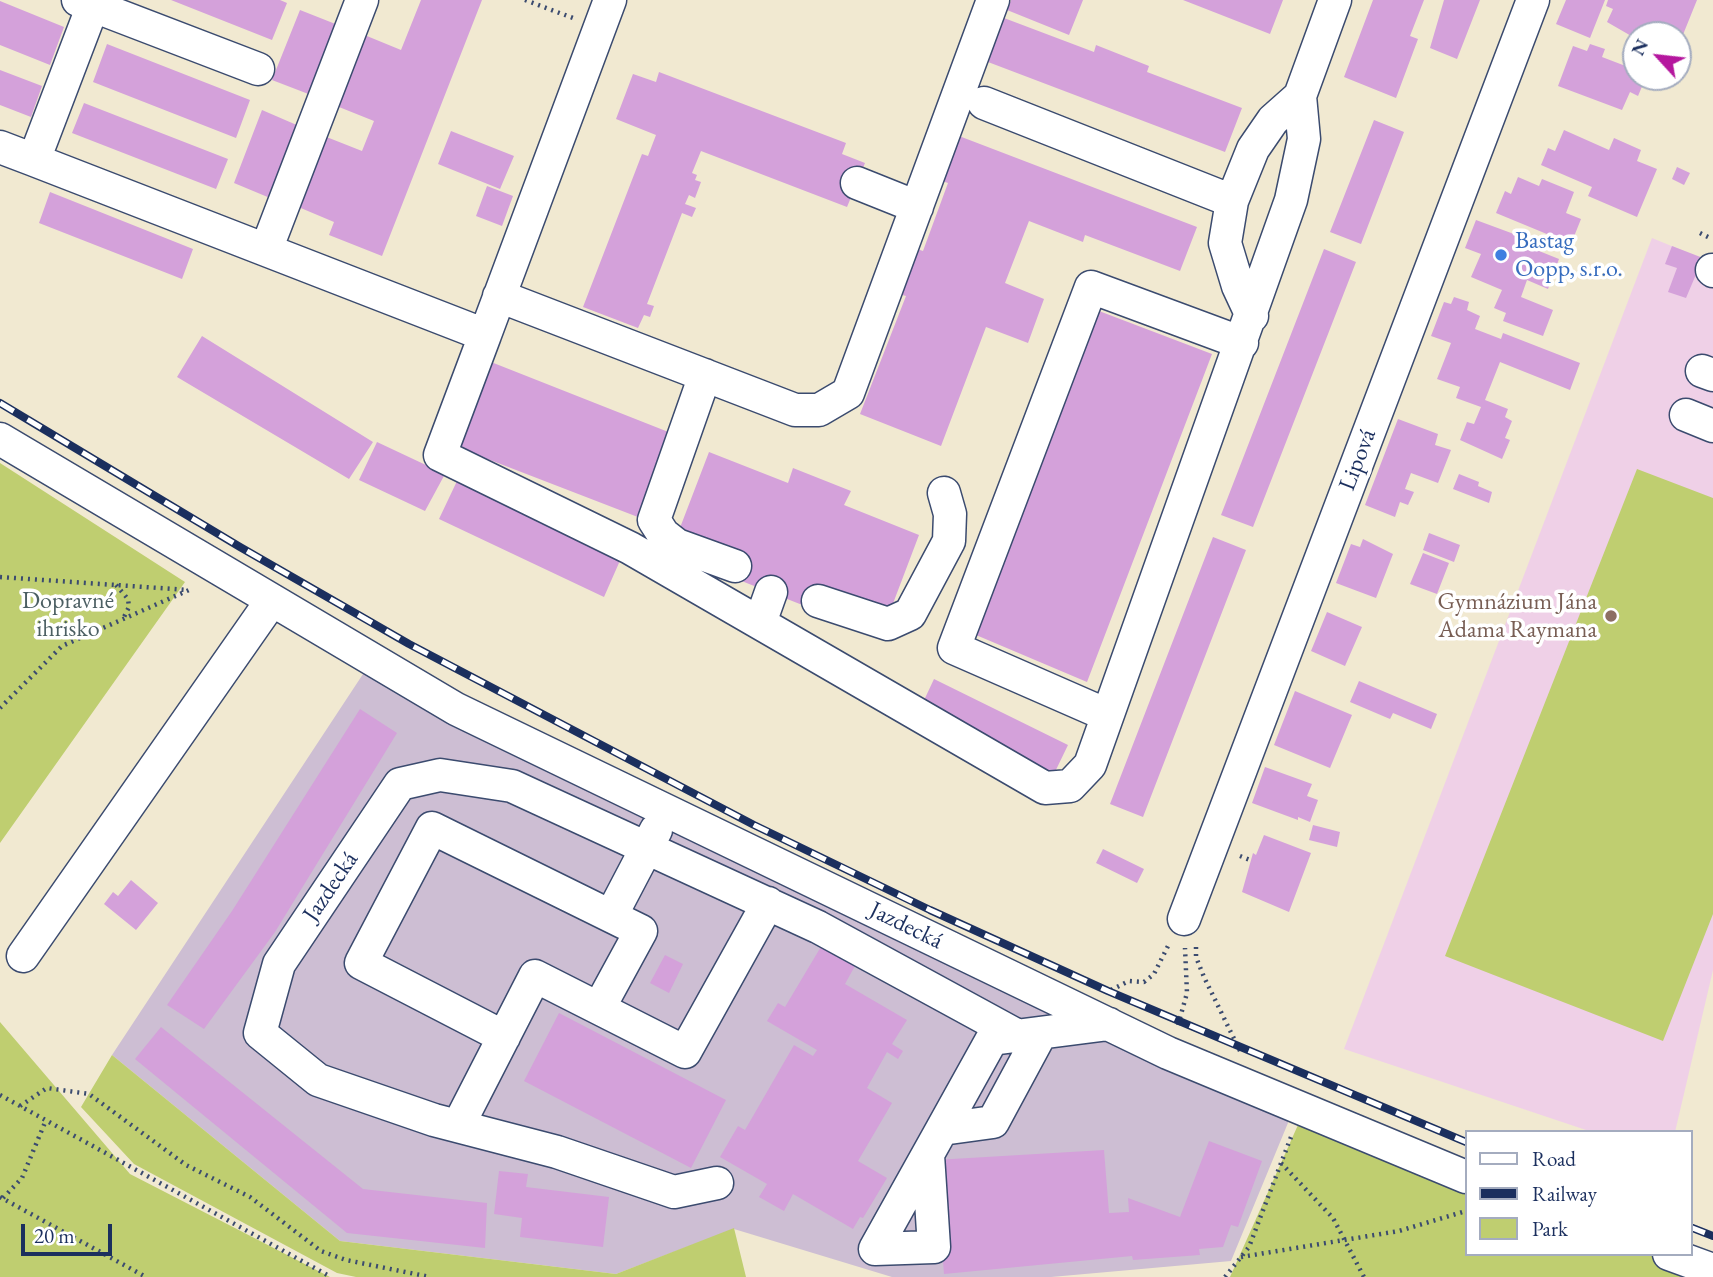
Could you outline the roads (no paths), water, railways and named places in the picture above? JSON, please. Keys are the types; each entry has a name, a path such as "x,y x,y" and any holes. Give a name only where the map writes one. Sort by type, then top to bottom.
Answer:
{"street":[{"path":"266,250 362,0"},
{"path":"499,296 795,410 819,410 848,393 993,0"},
{"path":"605,14 440,455 664,553 760,623 1045,788 1070,786 1090,765 1292,200 1304,139 1300,96 1335,0"},
{"name":"Lipová","path":"1190,930 1533,0"},
{"path":"34,160 89,2 258,69"},
{"path":"1247,329 1225,243 1232,201 1253,149 1273,120 1300,96"},
{"path":"984,103 1232,201"},
{"path":"0,147 485,335"},
{"path":"857,183 917,206"},
{"path":"1107,715 954,648 1091,287 1247,329"},
{"path":"664,553 663,534 654,520 705,375"},
{"name":"Jazdecká","path":"0,439 456,709 1109,1024 1302,1111 1464,1176"},
{"path":"818,601 888,624 910,614 949,541 950,514 944,493"},
{"path":"664,553 735,566"},
{"path":"760,623 771,592"},
{"path":"23,956 272,600"},
{"name":"Jazdecká","path":"717,1183 674,1192 557,1153 458,1126 318,1080 260,1033 279,964 400,784 440,775 512,786 818,927 1030,1035"},
{"path":"611,916 666,810"},
{"path":"504,1037 361,963 432,828 641,930 599,1008"},
{"path":"458,1126 535,976 685,1052 768,903"},
{"path":"1030,1035 993,1122 935,1142 992,1039 1109,1024"},
{"path":"1674,1256 1713,1270"}],"railway":[{"path":"0,403 240,547 409,644 754,825 930,910 1108,991 1464,1141"},
{"path":"1692,1228 1713,1236"}],"place":[{"name":"Bastag Oopp, s.r.o.","path":"1501,255"},
{"name":"Gymnázium Jána Adama Raymana","path":"1611,616"}],"park label":[{"name":"Dopravné ihrisko","path":"68,615"}]}
